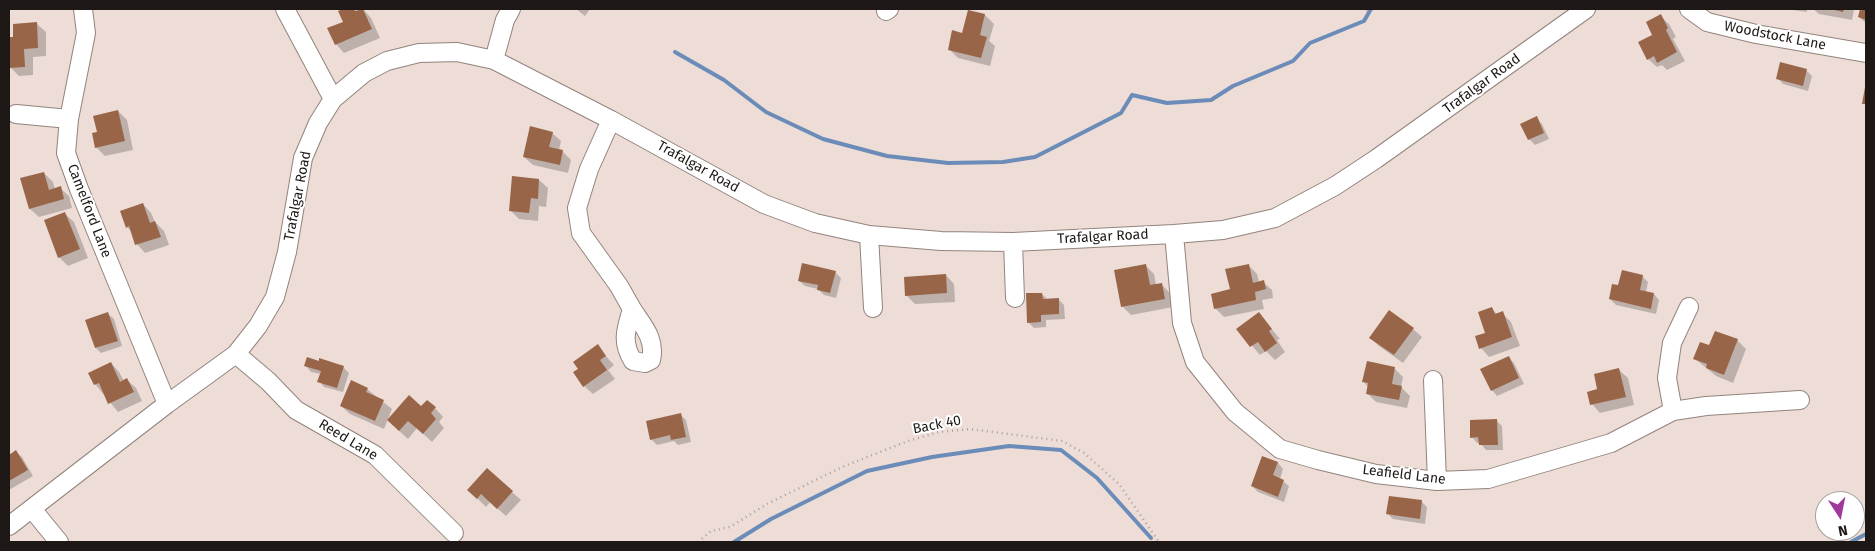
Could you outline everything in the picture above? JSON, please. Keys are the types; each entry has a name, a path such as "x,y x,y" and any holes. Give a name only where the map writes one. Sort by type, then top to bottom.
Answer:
{"street":[{"name":"Camelford Lane","path":"83,9 86,33 69,119 66,153 167,404"},
{"path":"285,9 333,99"},
{"path":"494,60 505,20 512,9"},
{"name":"Trafalgar Road","path":"9,526 167,404 236,354 258,326 275,296 287,252 303,158 318,123 333,99 364,73 387,62 419,53 457,52 494,60 611,120 764,204 815,223 869,235 941,241 1013,242 1224,230 1275,218 1335,186 1424,126 1586,9"},
{"name":"Woodstock Lane","path":"1688,9 1707,22 1723,26 1756,34 1866,53"},
{"path":"16,114 69,119"},
{"path":"611,120 589,169 577,208 581,233 619,286 632,309"},
{"name":"Leafield Lane","path":"1174,234 1182,323 1194,362 1235,412 1280,449 1376,474 1437,481 1488,479 1611,443 1673,411 1706,406 1800,400"},
{"path":"869,235 873,308"},
{"path":"1013,242 1014,298"},
{"path":"1673,411 1667,378 1672,342 1689,307"},
{"name":"Reed Lane","path":"236,354 268,381 296,410 375,455 454,533"},
{"path":"1433,380 1437,481"},
{"path":"32,509 59,542"}],"path":[{"path":"1362,9 1366,12 1374,9"},
{"name":"Back 40","path":"698,542 711,531 730,527 767,504 842,467 908,441 940,432 970,429 1062,441 1084,454 1119,484 1159,542"}],"building":[{"path":"354,9 355,11 363,9 372,29 335,45 327,28 343,22 338,11"},
{"path":"1830,9 1844,9 1843,12"},
{"path":"1860,9 1866,9 1866,20 1858,17"},
{"path":"968,10 985,14 980,35 987,37 981,58 948,50 952,30 962,33"},
{"path":"1661,14 1668,28 1666,30 1677,52 1657,63 1654,56 1647,60 1638,42 1652,35 1646,22"},
{"path":"37,22 38,48 24,49 25,67 9,68 9,37 13,37 13,24"},
{"path":"1780,62 1807,69 1803,86 1776,79"},
{"path":"1865,87 1866,104 1862,104"},
{"path":"118,110 125,141 95,148 92,133 97,132 93,116"},
{"path":"1537,116 1544,133 1528,140 1520,124"},
{"path":"530,126 553,132 549,147 563,150 560,165 523,157"},
{"path":"44,172 49,190 61,186 64,199 29,209 20,178"},
{"path":"512,176 539,179 538,199 531,198 529,213 509,211"},
{"path":"143,203 150,223 155,221 161,237 135,245 129,226 126,228 120,211"},
{"path":"65,212 80,249 58,258 44,220"},
{"path":"802,263 836,271 830,293 817,290 818,285 798,281"},
{"path":"1146,264 1150,285 1162,283 1165,299 1121,307 1114,270"},
{"path":"1249,264 1253,283 1264,280 1266,289 1255,292 1256,300 1214,309 1211,294 1230,289 1225,269"},
{"path":"1622,270 1643,275 1640,290 1654,293 1651,309 1609,299 1612,284 1618,285"},
{"path":"946,274 947,293 905,296 904,277"},
{"path":"1026,293 1042,293 1043,299 1059,298 1059,314 1041,315 1041,322 1027,323"},
{"path":"1492,307 1495,314 1503,311 1512,337 1479,349 1475,336 1485,333 1478,312"},
{"path":"1389,310 1414,328 1394,355 1369,338"},
{"path":"108,312 118,341 95,348 85,320"},
{"path":"1259,312 1272,329 1269,331 1277,343 1265,352 1258,342 1250,347 1236,329"},
{"path":"1715,331 1738,339 1724,375 1706,368 1707,364 1693,359 1700,342 1709,345"},
{"path":"598,344 606,356 600,360 607,370 583,387 573,372 578,369 573,362"},
{"path":"1509,356 1519,378 1491,391 1480,369"},
{"path":"307,357 319,361 319,358 344,366 337,388 317,382 321,371 304,366"},
{"path":"1367,361 1395,367 1392,384 1402,386 1399,400 1366,394 1368,383 1362,382"},
{"path":"111,362 120,382 127,378 134,392 108,404 99,383 94,385 88,373"},
{"path":"1619,368 1626,397 1590,405 1587,392 1597,389 1594,374"},
{"path":"351,380 368,388 366,392 384,400 375,421 340,406"},
{"path":"409,395 421,406 427,400 436,407 431,413 436,419 423,434 408,421 399,431 387,420"},
{"path":"681,413 686,437 671,440 670,435 650,440 646,421"},
{"path":"1497,419 1498,445 1479,445 1478,437 1470,438 1470,420"},
{"path":"16,450 28,470 9,481 9,455"},
{"path":"1262,456 1278,462 1273,475 1284,480 1278,497 1251,486"},
{"path":"487,468 513,491 497,509 481,494 477,499 467,490"},
{"path":"1389,496 1422,500 1420,519 1386,514"}],"waterway":[{"path":"675,52 724,80 766,112 823,139 887,156 948,163 1003,162 1035,157 1121,113 1132,95 1167,103 1211,100 1233,86 1293,61 1310,43 1364,21 1371,9"},
{"path":"734,542 771,519 867,471 932,457 1009,446 1061,450 1097,478 1151,538"},
{"path":"1851,542 1866,534"}]}
